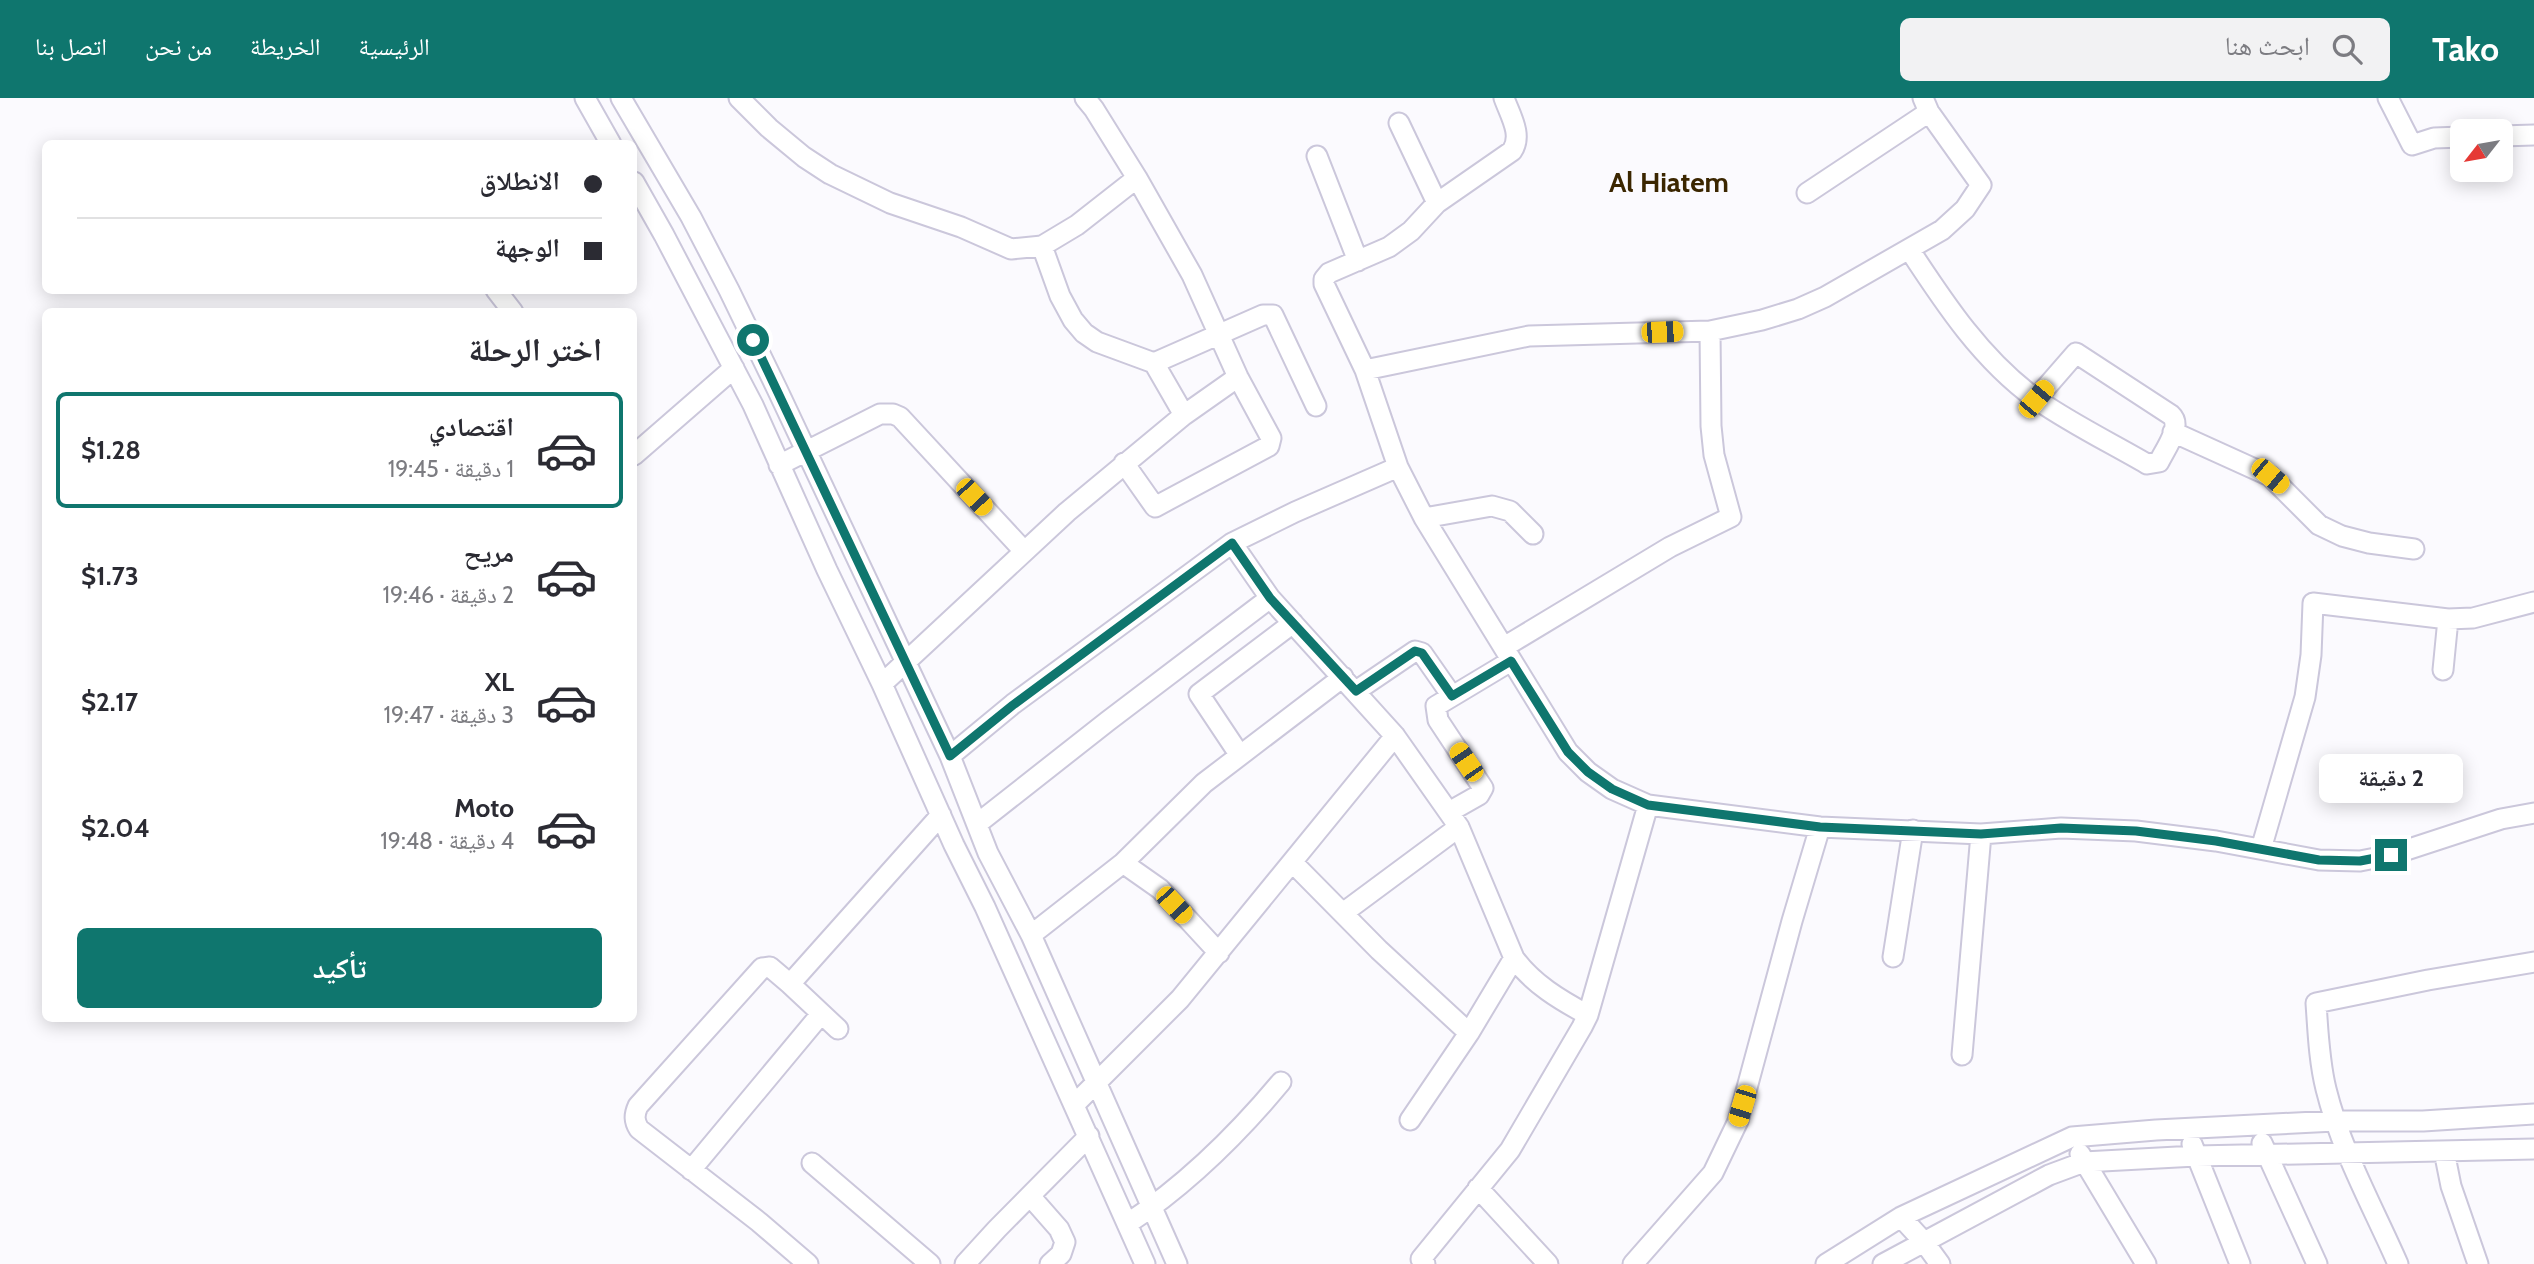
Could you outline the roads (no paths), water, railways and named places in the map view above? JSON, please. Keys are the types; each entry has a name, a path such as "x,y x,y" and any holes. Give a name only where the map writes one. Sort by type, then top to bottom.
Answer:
{"street":[{"path":"584,98 609,140"},
{"path":"621,98 691,217 806,451 950,756 988,853 1031,935 1177,1264"},
{"path":"739,98 769,128 830,174 890,204 961,227 999,245 1023,249 1042,246 1077,225 1137,178"},
{"path":"1085,98 1137,178 1192,275 1271,442 1269,446 1155,507 1124,463"},
{"path":"1504,98 1517,133 1517,144 1507,156 1437,203 1411,231 1389,247 1329,273 1324,279 1365,369 1398,467 1424,518 1568,752 1588,772 1612,789 1648,805 1820,827 1981,834 2061,828 2136,831 2319,860 2360,861 2391,855 2501,819 2534,813"},
{"path":"2388,98 2412,145 2434,138 2450,137"},
{"path":"1365,369 1529,336 1710,331 1739,326 1798,309 1825,297 1954,220 1981,186 1926,105 1807,193"},
{"path":"1399,123 1437,203"},
{"path":"2513,136 2534,135"},
{"path":"1317,156 1359,261"},
{"path":"637,187 734,368 985,907 1145,1264"},
{"path":"1042,246 1060,296 1073,320 1084,333 1097,342 1154,363 1184,415"},
{"path":"1909,249 1955,320 1995,362 2036,399 2147,464 2159,462 2176,425 2174,418 2076,353 2036,399"},
{"path":"499,294 510,308"},
{"path":"1154,363 1263,315 1273,315 1316,406"},
{"path":"1343,913 1454,820 1483,788 1436,714 1436,706 1508,654 1670,547 1731,517 1714,455 1709,398 1710,331"},
{"path":"637,452 734,368"},
{"path":"882,684 1024,551 1124,463 1184,415 1238,377"},
{"path":"779,465 880,414 892,414 900,417 1024,551"},
{"path":"2173,432 2270,476 2319,525 2360,541 2414,549"},
{"path":"950,756 1023,697 1232,543 1398,467"},
{"path":"1424,518 1492,506 1510,511 1533,534"},
{"path":"1232,543 1270,598 1395,736 1454,820 1514,958 1523,970 1545,989 1588,1015"},
{"path":"977,824 1270,598"},
{"path":"2261,849 2305,697 2311,655 2313,603 2448,619 2473,618 2534,602"},
{"path":"2444,670 2448,619"},
{"path":"1240,754 1199,694 1293,623"},
{"path":"1031,935 1123,863 1204,783 1240,754 1350,684 1415,651 1422,653 1452,696"},
{"path":"1074,1105 1180,999 1395,736"},
{"path":"1425,1264 1421,1259 1510,1150 1588,1015 1648,805"},
{"path":"790,984 941,816"},
{"path":"1633,1264 1713,1173 1738,1121 1820,827"},
{"path":"1893,957 1913,830"},
{"path":"1962,1055 1981,834"},
{"path":"1123,863 1160,889 1219,953"},
{"path":"1293,863 1379,950 1469,1033"},
{"path":"1410,1120 1469,1033 1514,958"},
{"path":"2398,1264 2335,1121 2324,1076 2316,1003 2534,962"},
{"path":"808,1264 760,1222 639,1129 635,1114 638,1107 762,968 770,967 838,1029"},
{"path":"691,1170 821,1014"},
{"path":"1127,1224 1193,1174 1281,1082"},
{"path":"1826,1264 1901,1217 2072,1137 2335,1121 2423,1121 2534,1114"},
{"path":"2254,1126 2317,1264"},
{"path":"2188,1129 2196,1156 2240,1264"},
{"path":"965,1264 1089,1136"},
{"path":"2072,1137 2084,1163 2146,1264"},
{"path":"1883,1264 2049,1175 2084,1163 2196,1156 2534,1149"},
{"path":"2444,1152 2451,1186 2478,1264"},
{"path":"812,1163 930,1264"},
{"path":"1478,1188 1548,1264"},
{"path":"1030,1196 1059,1228 1065,1241 1061,1254 1050,1264"},
{"path":"1901,1217 1940,1264"}],"district":[{"name":"Al Hiatem","path":"1669,182"}]}
